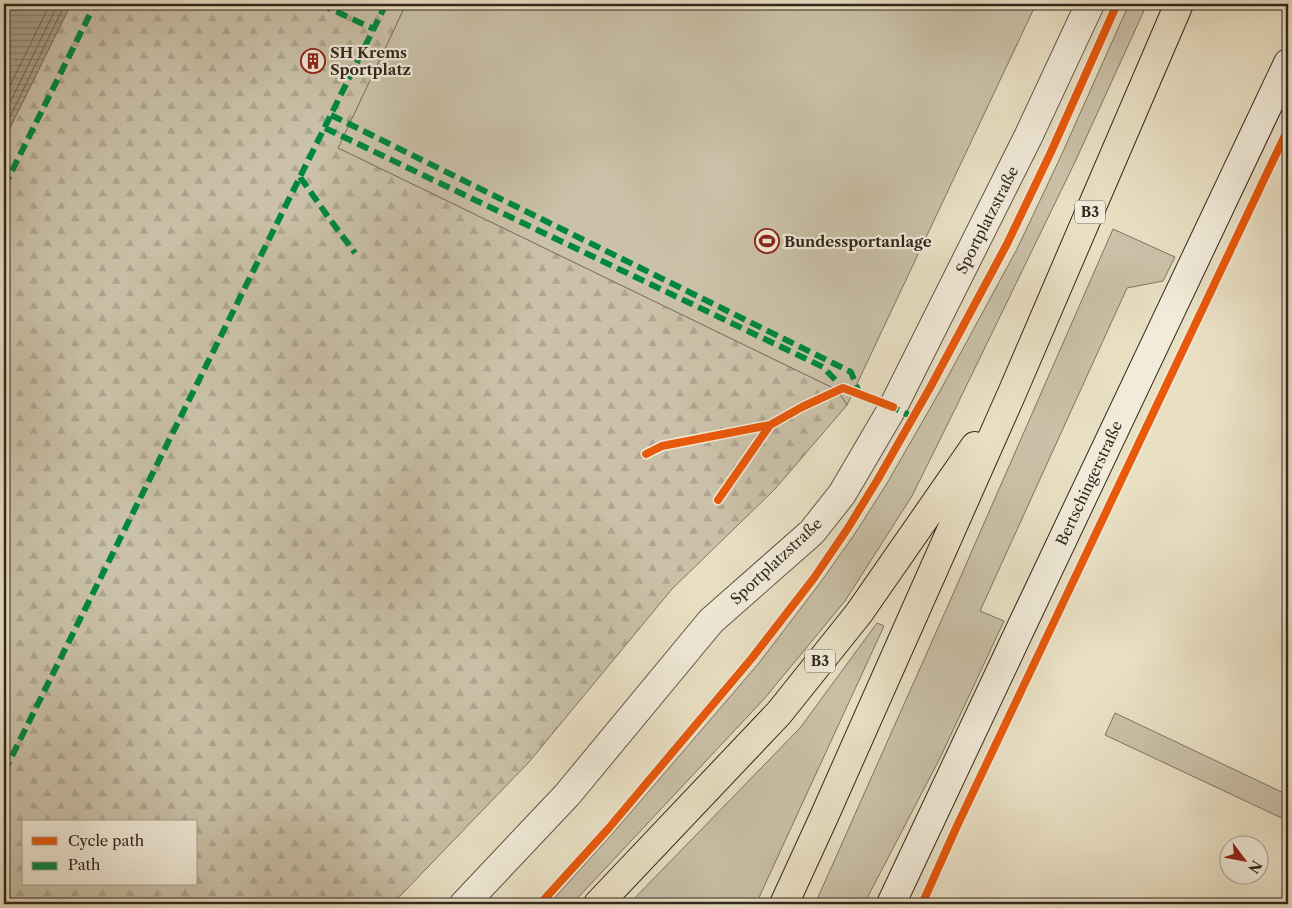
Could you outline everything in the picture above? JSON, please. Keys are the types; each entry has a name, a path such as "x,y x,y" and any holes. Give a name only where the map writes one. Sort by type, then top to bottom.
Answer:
{"highway":[{"name":"B3","path":"784,904 1012,393 1179,4"},
{"name":"B3","path":"598,904 779,713 859,613 1012,393"}],"street":[{"name":"Sportplatzstraße","path":"464,904 567,795 711,621 812,532 842,494 893,407 1024,146 1090,4"},
{"name":"Bertschingerstraße","path":"891,904 1288,63"}],"green space":[{"path":"71,4 406,4 338,148 837,390 847,405 775,489 672,589 529,762 402,894 389,904 4,904 4,140"},
{"name":"Bundessportanlage","path":"406,4 1036,4 847,405 837,390 338,148"},
{"path":"1129,4 1147,4 1075,162 912,496 845,601 764,699 572,904 549,904 613,833 759,663 854,535 886,485 940,391 1017,249"},
{"path":"1113,229 1175,257 1163,281 1127,288 980,611 1004,621 940,758 864,904 815,904 946,610"},
{"path":"877,623 884,626 756,904 629,904 800,728"},
{"path":"1115,713 1288,795 1288,821 1105,735"}],"water":[{"path":"5,4 71,4 4,140 4,6"}],"marked path":[{"path":"4,187 95,4"},
{"path":"320,4 374,29"},
{"path":"4,772 386,4"},
{"path":"331,115 851,372 860,395"},
{"path":"325,128 823,367 846,390"},
{"path":"300,177 355,253"},
{"path":"888,405 913,417"}],"cycle path":[{"path":"540,904 608,829 752,658 814,578 848,528 931,386 1007,244 1051,152 1117,4"},
{"path":"922,904 957,826 1288,129"},
{"path":"646,454 662,446 770,425 802,407 843,388 893,407"},
{"path":"718,500 770,425"}],"place":[{"name":"SH Krems Sportplatz","path":"313,61"},
{"name":"Bundessportanlage","path":"767,241"}]}
